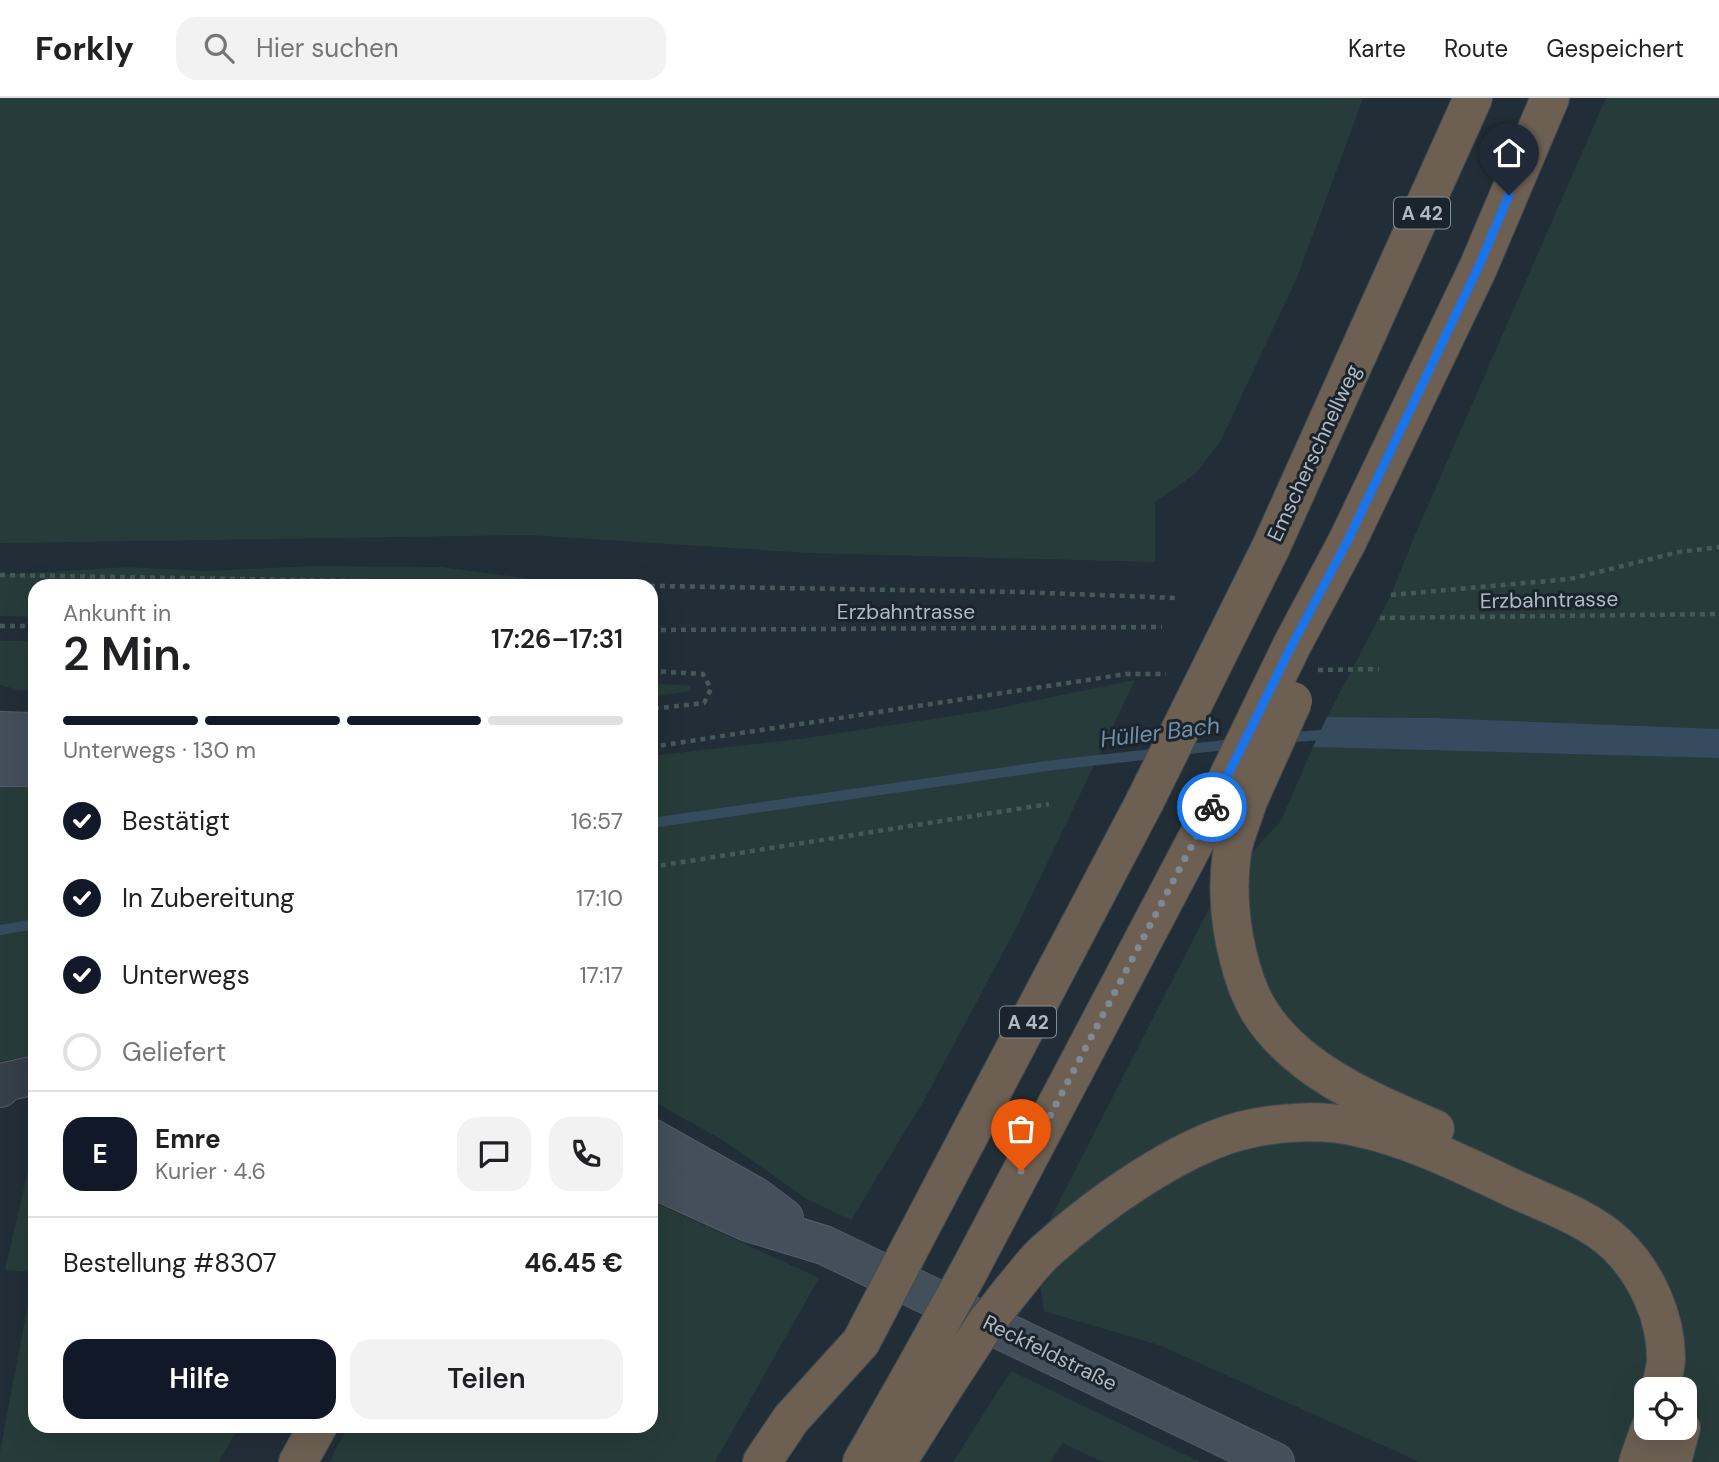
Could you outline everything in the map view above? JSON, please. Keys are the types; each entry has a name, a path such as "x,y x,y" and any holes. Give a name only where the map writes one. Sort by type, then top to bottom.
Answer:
{"highway":[{"name":"Emscherschnellweg","path":"860,1342 1144,803 1271,547 1473,98"},
{"path":"1550,98 1478,268 1347,542 1302,658 1302,681 1231,802 1233,851 1229,909 1239,965 1259,1012 1282,1040 1322,1072 1381,1106 1583,1194 1649,1243 1669,1275 1687,1320 1690,1362 1688,1377"},
{"name":"A 42","path":"862,1462 932,1374 970,1269 1231,802"},
{"path":"897,1462 932,1374 986,1323 1045,1251 1111,1198 1184,1154 1240,1131 1298,1122 1355,1126 1404,1142 1463,1165 1576,1217 1616,1244 1646,1282 1662,1323 1666,1359 1663,1377"},
{"path":"762,1462 791,1419 860,1342"},
{"name":"A 42","path":"789,1462 860,1342"},
{"path":"272,1462 288,1433"},
{"path":"298,1462 314,1433"},
{"path":"1638,1462 1646,1440"},
{"path":"1672,1462 1678,1440"}],"street":[{"path":"0,730 28,732"},
{"path":"0,767 28,767"},
{"path":"0,1088 5,1082 28,1077"},
{"name":"Reckfeldstraße","path":"658,1142 756,1197 824,1245"},
{"name":"Reckfeldstraße","path":"658,1181 748,1222 824,1245 1275,1462"}],"path":[{"path":"1391,595 1570,579 1679,552 1719,547"},
{"path":"0,575 240,579"},
{"path":"658,586 1019,592 1176,598"},
{"name":"Erzbahntrasse","path":"1380,618 1719,614"},
{"path":"0,626 28,626"},
{"name":"Erzbahntrasse","path":"658,630 1162,627"},
{"path":"1302,658 1379,669"},
{"path":"658,671 703,674 711,689 704,703 658,708"},
{"path":"658,746 1126,674 1179,673"},
{"path":"658,866 1049,804"}],"green space":[{"path":"0,98 1363,98 1298,275 1220,442 1195,474 1155,502 1155,562 810,553 529,535 0,543"},
{"path":"1606,98 1719,98 1719,729 1435,718 1327,717 1391,595"},
{"path":"314,566 440,567 533,579 28,579 28,617 0,616 0,575 127,567 204,571"},
{"path":"0,641 28,641 28,690 0,685"},
{"path":"1135,680 1015,930 924,1100 851,1220 807,1199 721,1139 658,1104 658,755 800,739 985,711"},
{"path":"658,684 690,686 690,691 658,696"},
{"path":"1313,747 1719,758 1719,1462 1420,1462 1159,1345 1044,1311 1035,1249 1219,889 1281,821"},
{"path":"28,780 28,1056 0,1061 0,781"},
{"path":"28,1170 28,1272 5,1270"},
{"path":"658,1204 819,1278 715,1462 329,1462 344,1433 658,1433"},
{"path":"28,1304 28,1433 235,1433 219,1462 0,1462"},
{"path":"1011,1371 1200,1462 1102,1462 1063,1443 1050,1462 953,1462"}],"water":[{"path":"1327,717 1435,718 1719,729 1719,758 1313,747"}],"waterway":[{"name":"Hüller Bach","path":"1285,738 1331,734"},
{"name":"Hüller Bach","path":"1180,750 1234,744"},
{"name":"Hüller Bach","path":"658,822 1054,765 1161,753"},
{"name":"Hüller Bach","path":"0,930 28,925"}],"way so far":[{"path":"1021,1171 1212,807"}],"route":[{"path":"1212,807 1292,645 1347,542 1478,268 1509,195"}]}
